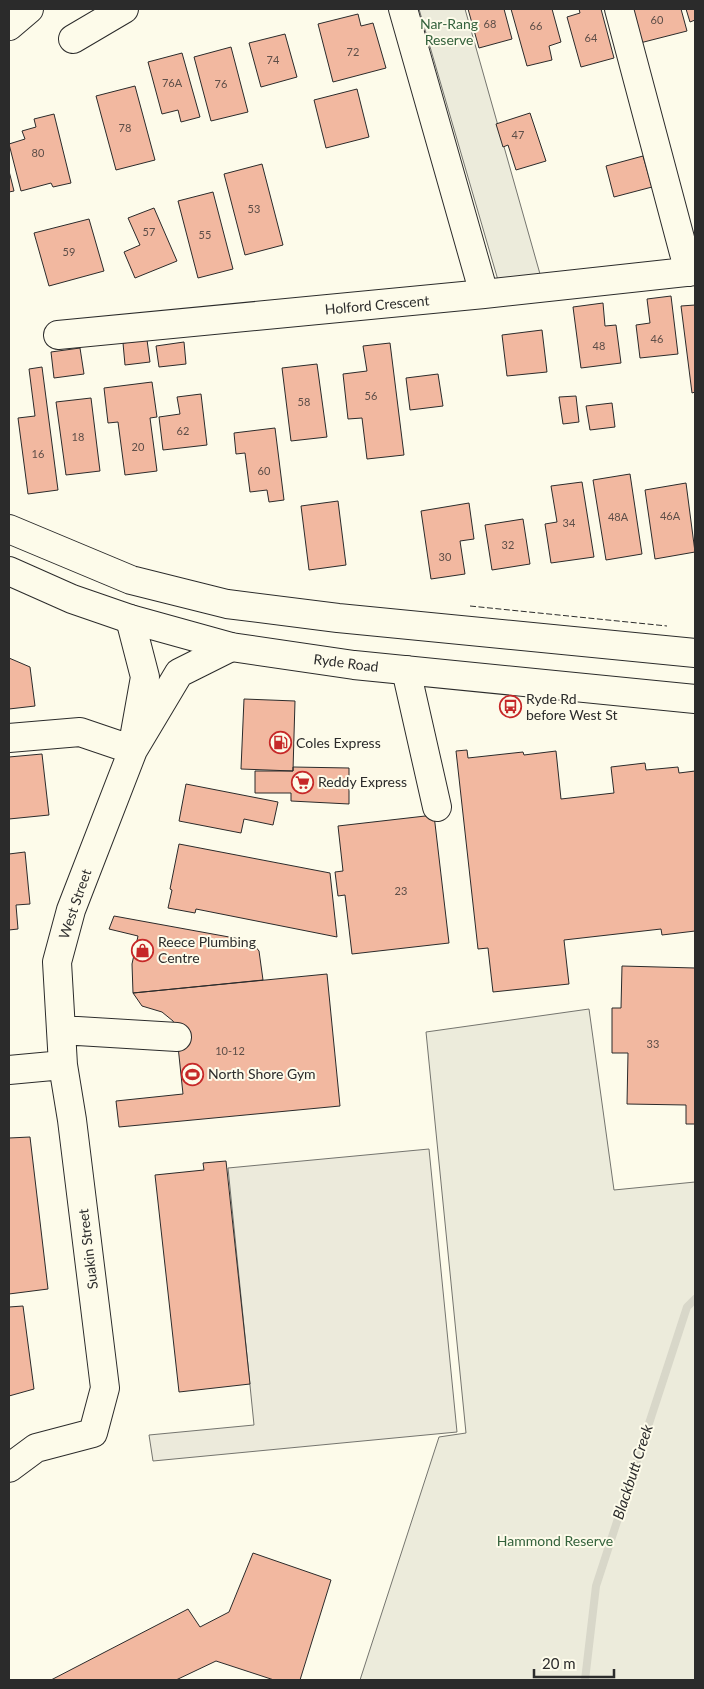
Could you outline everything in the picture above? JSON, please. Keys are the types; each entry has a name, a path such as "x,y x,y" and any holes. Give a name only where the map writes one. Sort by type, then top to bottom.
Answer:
{"main road":[{"path":"9,26 29,9"},
{"path":"73,39 124,9"},
{"path":"402,9 484,294"},
{"path":"619,9 692,271"},
{"name":"Holford Crescent","path":"58,335 484,294 692,271"},
{"path":"9,512 131,580"},
{"path":"9,529 131,580 227,604 329,617 695,653"},
{"name":"Ryde Road","path":"9,570 72,599 130,619 231,647 406,670 695,699"},
{"path":"9,578 72,599"},
{"name":"West Street","path":"130,619 145,677 133,750"},
{"name":"West Street","path":"63,1065 56,962 71,910 133,750 179,673 231,647"},
{"path":"406,670 438,807"},
{"path":"9,738 80,732 133,750"},
{"path":"61,1030 177,1037"},
{"path":"9,1070 63,1065"},
{"name":"Suakin Street","path":"9,1468 36,1448 93,1434 104,1388 72,1120 63,1065"}],"green space":[{"name":"Nar-Rang Reserve","path":"419,9 465,9 542,281 500,287"},
{"name":"Hammond Reserve","path":"589,1009 614,1190 695,1182 695,1680 360,1680 439,1437 466,1433 426,1032"}],"shaded area":[{"path":"429,1149 457,1432 153,1461 149,1435 254,1425 228,1168"}],"building":[{"path":"468,9 504,9 512,39 479,48"},
{"path":"511,9 552,9 561,42 549,46 552,60 527,66"},
{"path":"579,9 601,9 614,58 581,67 567,17 580,13"},
{"path":"627,9 681,9 687,31 636,44"},
{"path":"686,9 695,9 695,20 690,22"},
{"path":"358,14 361,26 373,23 386,68 333,82 318,24"},
{"path":"285,34 297,77 261,87 249,43"},
{"path":"231,47 248,112 211,121 194,57"},
{"path":"182,53 200,117 181,122 178,110 162,114 148,62"},
{"path":"135,86 155,160 116,170 96,96"},
{"path":"357,89 369,137 326,148 314,100"},
{"path":"530,113 546,161 516,170 508,145 503,147 496,124"},
{"path":"54,114 71,183 53,187 51,183 21,191 9,144 25,139 22,131 36,127 34,119"},
{"path":"643,156 652,187 614,197 606,166"},
{"path":"262,164 283,245 245,255 224,174"},
{"path":"9,171 14,191 9,192"},
{"path":"213,192 233,269 198,278 178,201"},
{"path":"154,208 177,261 135,278 124,252 140,245 128,218"},
{"path":"89,219 104,271 49,286 34,233"},
{"path":"671,296 678,354 640,358 636,325 650,323 647,299"},
{"path":"603,303 605,326 616,325 621,363 581,368 573,307"},
{"path":"695,305 695,392 692,393 681,306"},
{"path":"542,330 547,372 507,376 502,335"},
{"path":"147,340 150,362 125,365 123,343"},
{"path":"184,342 186,364 159,367 156,346"},
{"path":"390,343 404,455 367,459 362,418 348,419 343,374 367,371 363,346"},
{"path":"80,348 84,374 54,378 51,352"},
{"path":"317,364 327,437 291,441 282,368"},
{"path":"42,367 58,490 28,494 18,418 35,416 29,369"},
{"path":"438,374 443,406 410,410 406,378"},
{"path":"152,382 157,417 150,418 157,471 125,475 118,422 108,423 104,388"},
{"path":"201,394 207,445 163,450 159,417 180,414 177,397"},
{"path":"576,396 579,422 563,424 559,397"},
{"path":"91,398 100,471 66,475 56,402"},
{"path":"612,403 615,427 590,430 586,406"},
{"path":"275,428 284,500 269,502 267,490 250,492 245,453 236,454 234,433"},
{"path":"630,474 642,554 606,560 593,480"},
{"path":"582,482 594,557 551,563 545,524 557,522 551,486"},
{"path":"686,483 695,552 655,559 645,490"},
{"path":"338,501 346,565 309,570 301,506"},
{"path":"469,503 474,539 460,541 465,574 431,579 421,511"},
{"path":"523,519 530,564 492,570 485,525"},
{"path":"9,658 30,667 35,706 9,709"},
{"path":"244,699 295,701 293,771 241,769"},
{"path":"467,750 468,758 523,752 524,755 556,751 561,799 614,793 611,767 645,763 646,770 678,767 679,773 695,771 695,931 662,935 661,929 564,940 569,984 493,992 488,948 478,949 456,751"},
{"path":"42,754 49,815 9,819 9,757"},
{"name":"Reddy Express","path":"293,767 349,768 349,804 291,801 291,793 255,793 255,771 293,771"},
{"path":"186,784 278,802 273,825 244,819 241,833 179,821"},
{"path":"434,815 449,943 352,954 345,895 338,896 335,872 343,871 338,826"},
{"path":"179,844 330,873 337,937 196,909 195,913 168,908"},
{"path":"25,852 30,904 16,905 18,929 9,930 9,854"},
{"path":"114,916 251,941 259,951 263,980 133,993 132,964 138,936 109,929"},
{"path":"622,966 695,968 695,1124 686,1124 686,1105 627,1104 628,1053 612,1053 612,1008 621,1008"},
{"path":"327,974 340,1106 119,1127 116,1101 183,1094 176,1027 173,1021 162,1012 142,1006 133,993"},
{"path":"30,1137 48,1289 9,1294 9,1138"},
{"path":"226,1161 250,1384 179,1392 155,1175 204,1170 203,1163"},
{"path":"23,1306 34,1389 9,1396 9,1307"},
{"path":"253,1553 331,1580 300,1680 274,1680 216,1661 176,1680 51,1680 188,1609 200,1627 229,1612"}],"waterway":[{"name":"Blackbutt Creek","path":"585,1680 596,1586 687,1307 695,1299"}],"fence":[{"path":"470,606 667,626"}],"place":[{"name":"Ryde Rd before West St","path":"510,707"},
{"name":"Coles Express","path":"280,743"},
{"name":"Reddy Express","path":"302,782"},
{"name":"Reece Plumbing Centre","path":"142,950"},
{"name":"North Shore Gym","path":"192,1074"}]}
